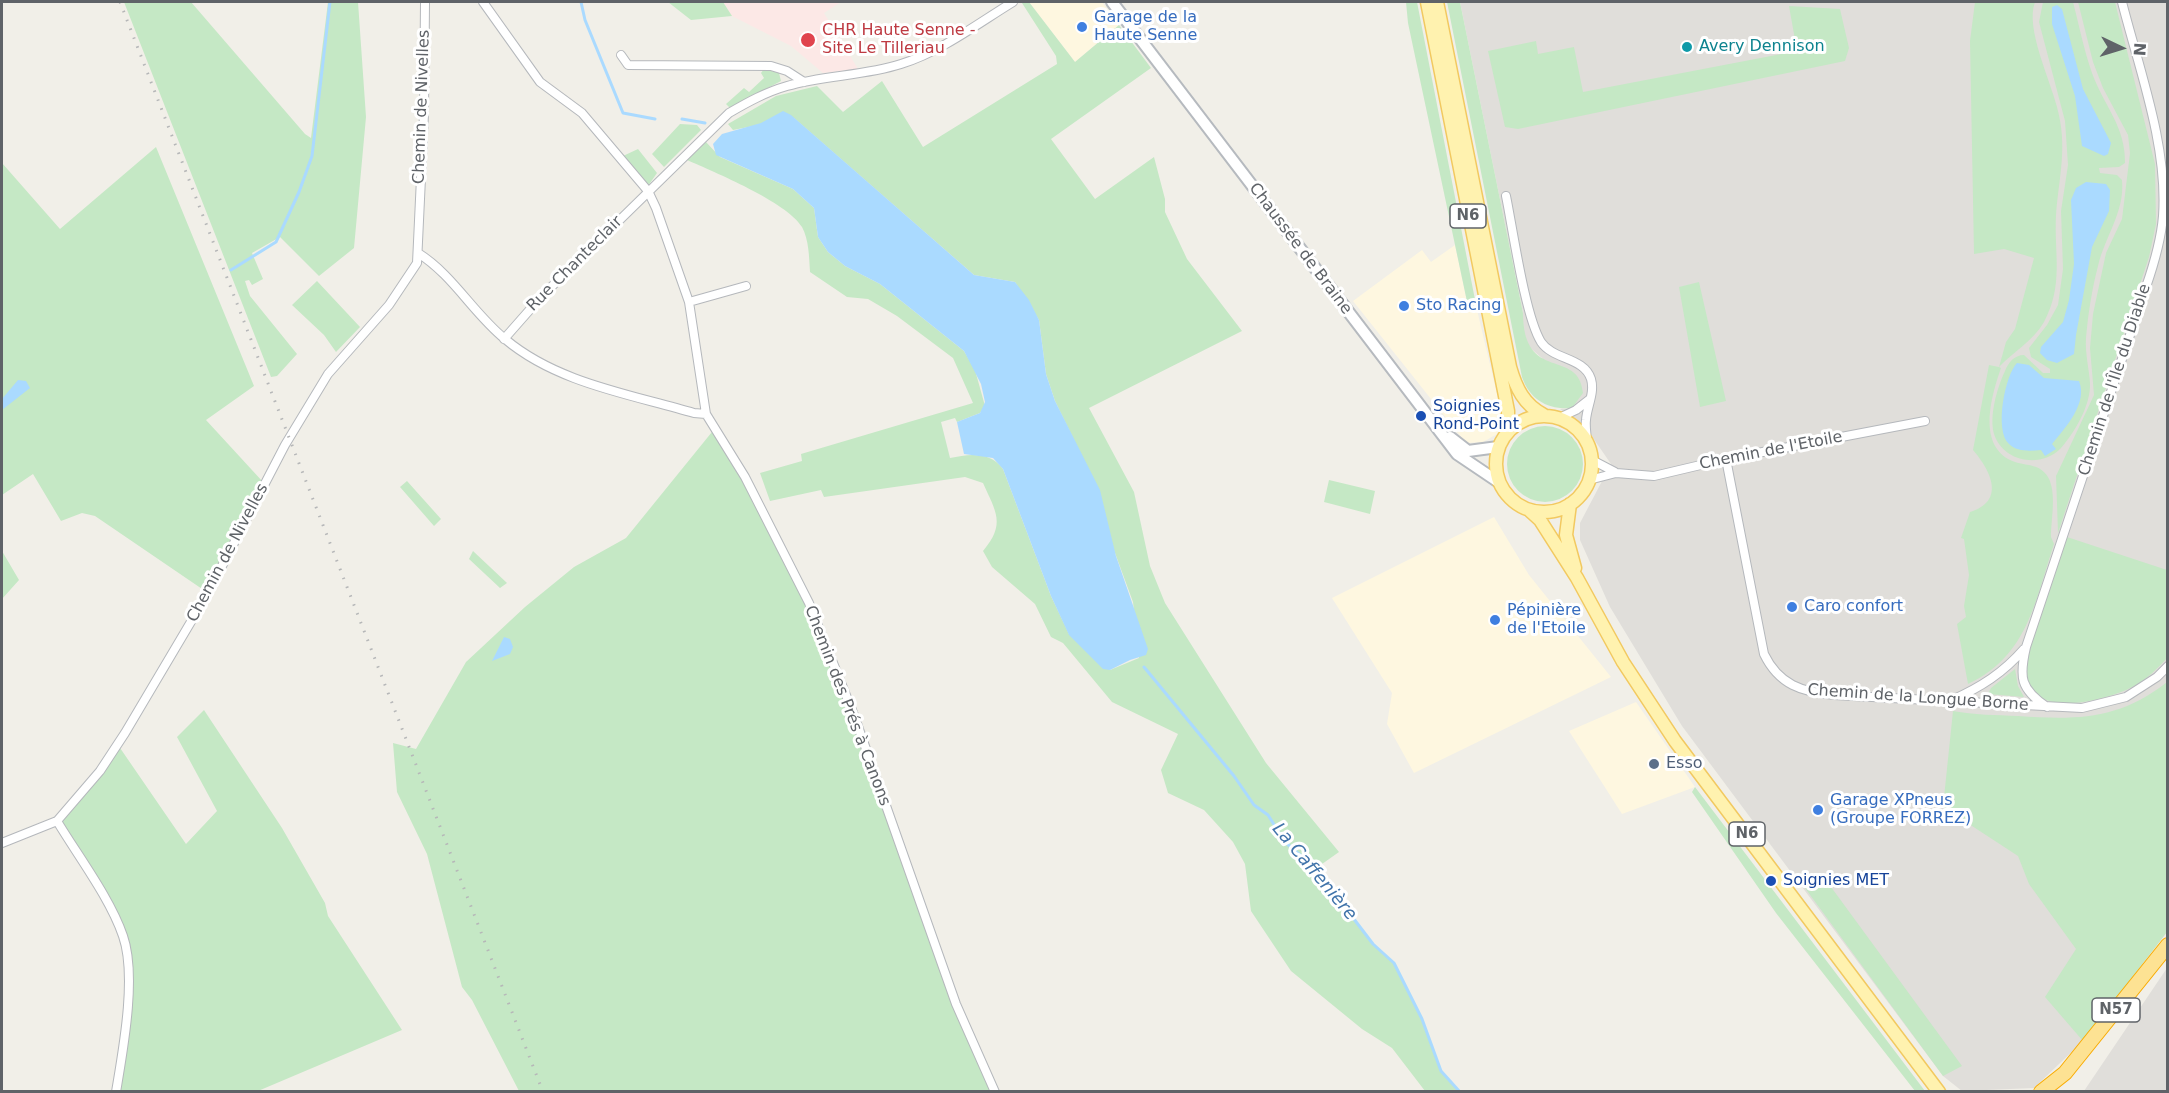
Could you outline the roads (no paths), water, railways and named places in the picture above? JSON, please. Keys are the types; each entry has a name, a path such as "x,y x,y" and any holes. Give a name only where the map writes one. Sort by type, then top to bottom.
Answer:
{"highway":[{"name":"N57","path":"2041,1092 2064,1074 2168,945"},
{"name":"N57","path":"2056,1092 2064,1074"}],"main road":[{"name":"N6","path":"1427,2 1508,411 1508,431"},
{"name":"N6","path":"1437,2 1510,367 1519,392 1530,407 1576,427 1587,442 1592,459 1589,480 1581,494 1570,504 1566,535 1577,578"},
{"path":"1500,483 1495,465 1498,447 1508,431 1521,421 1544,415"},
{"name":"N6","path":"1500,483 1510,498 1540,520 1577,578 1623,662 1675,741 1939,1092"},
{"path":"1529,510 1554,511 1570,504"},
{"name":"N6","path":"1932,1080 1949,1092"}],"street":[{"name":"Chemin de Nivelles","path":"57,821 99,771 125,733 208,593 285,445 328,374 389,305 412,272 418,253 424,114 425,2"},
{"name":"Chemin des Prés à Canons","path":"483,2 540,81 582,113 648,191 678,266 689,302 706,414 745,477 809,603 854,715 956,1004 995,1092"},
{"name":"Rue Chanteclair","path":"504,339 541,297 729,113 771,91 804,82 883,69 911,61 944,45 1013,2"},
{"name":"Chaussée de Braine","path":"1112,2 1457,454 1500,483"},
{"name":"Chaussée de Braine","path":"1120,2 1450,438 1468,451 1498,447"},
{"name":"Chemin de l'Île du Diable","path":"2047,707 2036,700 2025,686 2021,669 2026,647 2146,287 2161,232 2164,186 2161,159 2122,2"},
{"path":"621,55 628,65 771,66 787,71 804,82"},
{"path":"1506,195 1535,329 1546,348 1588,372 1592,384 1586,418 1587,442"},
{"path":"418,253 438,266 504,339 531,358 564,375 694,413 706,414"},
{"path":"689,302 746,286"},
{"path":"1559,418 1576,410 1590,399"},
{"name":"Chemin de l'Etoile","path":"1589,480 1616,473 1654,476 1726,459 1925,421"},
{"name":"Chemin de l'Etoile","path":"1592,459 1616,473"},
{"name":"Chemin de la Longue Borne","path":"1726,459 1764,654 1778,676 1795,688 1809,692 2082,708 2112,702 2137,691 2168,666"},
{"name":"Chemin de l'Île du Diable","path":"1951,701 1988,683 2007,668 2026,647"},
{"path":"2,843 57,821 112,913 127,950 127,1000 116,1092"}],"water":[{"path":"2057,5 2062,9 2083,89 2111,143 2108,154 2104,156 2082,146 2075,96 2052,24 2052,7"},
{"path":"783,111 791,115 974,275 1015,282 1029,300 1039,320 1046,374 1055,401 1100,490 1116,556 1148,649 1146,655 1110,670 1103,669 1069,635 1051,596 1003,469 993,458 964,454 957,422 980,413 985,402 981,384 964,351 880,284 845,266 828,252 818,237 814,208 793,189 716,155 713,144 722,134 761,123"},
{"path":"2086,182 2106,184 2110,190 2109,211 2092,247 2074,354 2057,363 2047,360 2040,353 2041,347 2063,322 2069,300 2074,264 2071,200 2076,188"},
{"path":"2017,363 2029,365 2044,378 2079,381 2081,398 2078,406 2052,444 2056,449 2045,456 2041,450 2020,450 2009,444 2002,428 2005,390"},
{"path":"18,380 26,381 30,388 2,410 2,399"},
{"path":"504,637 510,639 513,647 510,654 492,661"}],"waterway":[{"path":"231,270 276,242 299,192 312,156 330,2"},
{"path":"581,2 585,20 623,113 655,119"},
{"path":"682,119 705,123"},
{"name":"La Caffenière","path":"1144,667 1234,776 1254,805 1268,815 1285,842 1315,868 1373,944 1394,963 1422,1019 1441,1071 1460,1092"}],"railway":[{"path":"120,2 543,1092"}],"place":[{"name":"Garage de la Haute Senne","path":"1082,27"},
{"name":"CHR Haute Senne - Site Le Tilleriau","path":"808,40"},
{"name":"Avery Dennison","path":"1687,47"},
{"name":"Sto Racing","path":"1404,306"},
{"name":"Soignies Rond-Point","path":"1421,416"},
{"name":"Caro confort","path":"1792,607"},
{"name":"Pépinière de l'Etoile","path":"1495,620"},
{"name":"Esso","path":"1654,764"},
{"name":"Garage XPneus (Groupe FORREZ)","path":"1818,810"},
{"name":"Soignies MET","path":"1771,881"}]}
